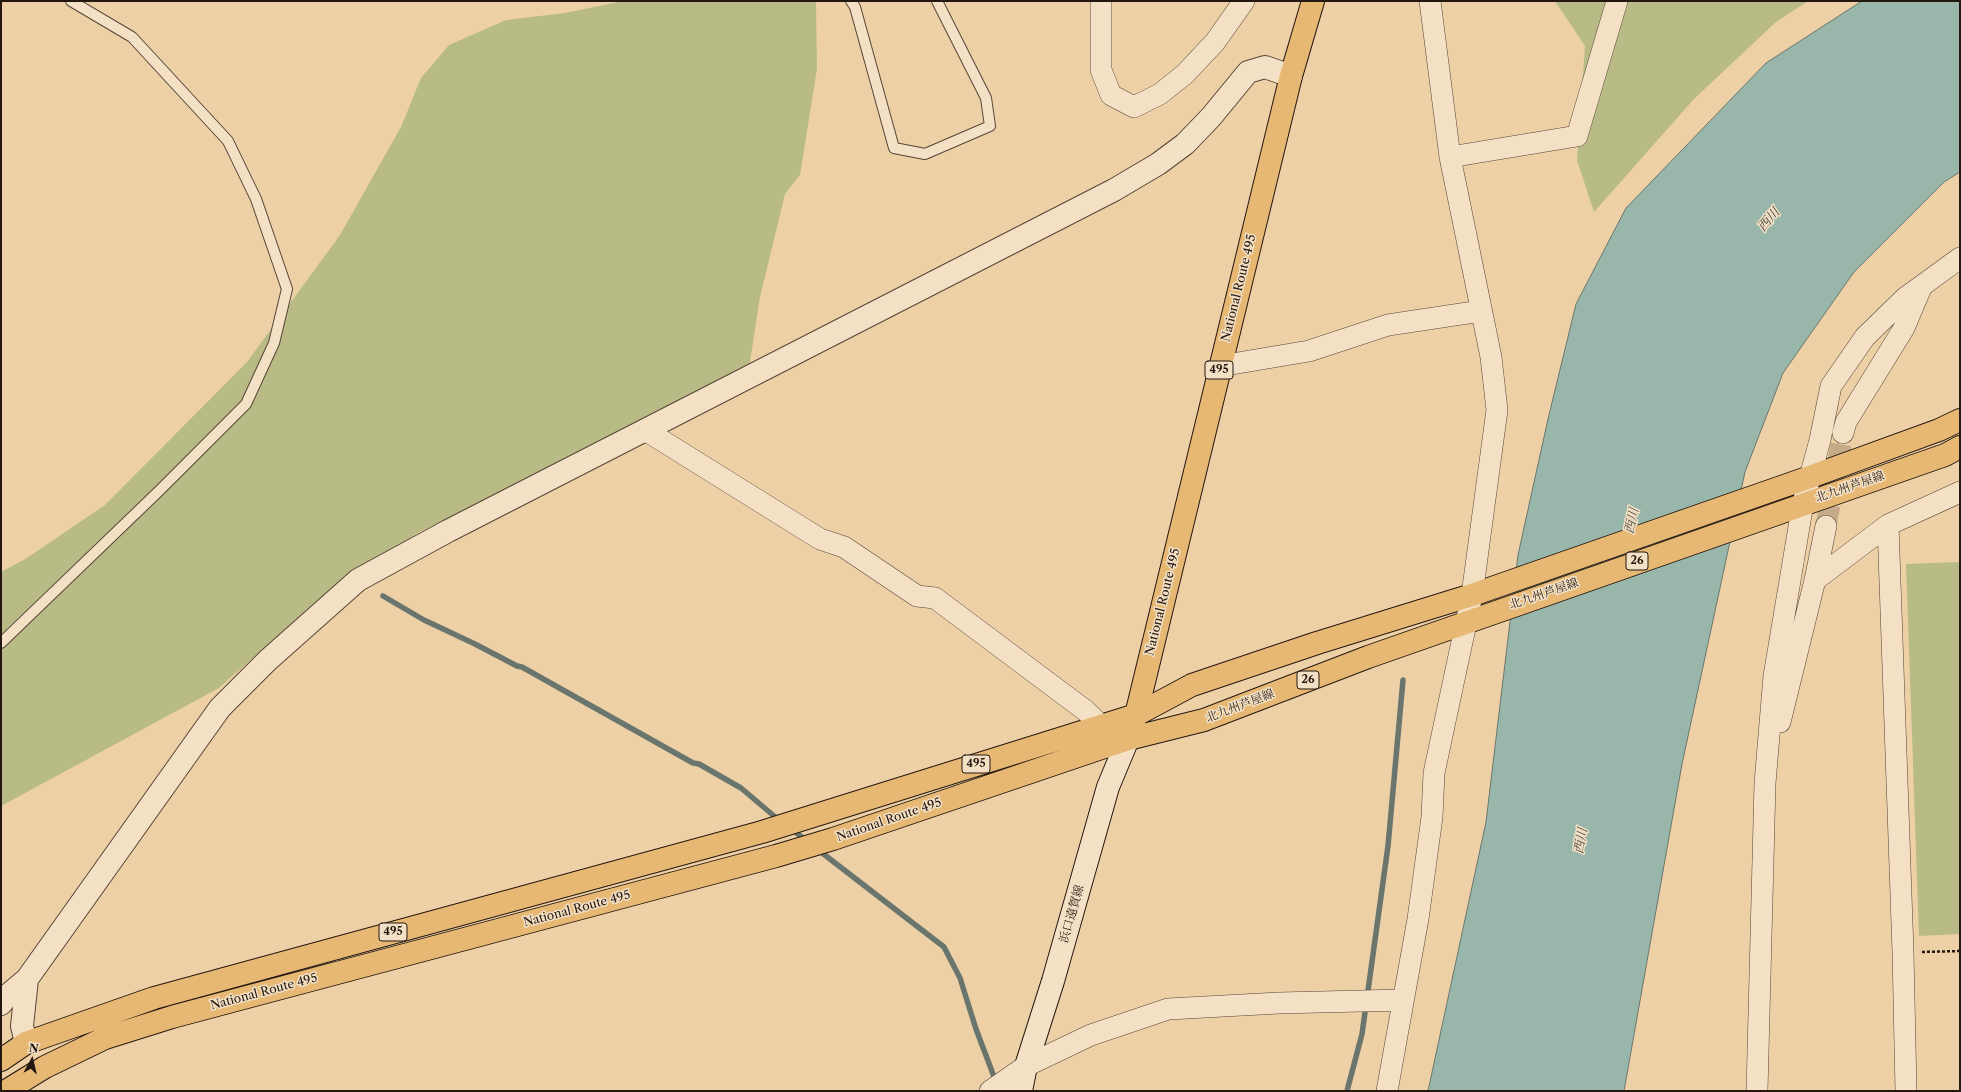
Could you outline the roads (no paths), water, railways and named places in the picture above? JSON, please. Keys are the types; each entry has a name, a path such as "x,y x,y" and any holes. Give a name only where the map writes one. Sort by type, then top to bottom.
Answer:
{"main road":[{"name":"National Route 495","path":"6,1091 45,1067 105,1038 172,1017 776,856 833,839 1128,739 1136,715 1291,76 1313,1"},
{"name":"北九州芦屋線","path":"1136,715 1192,685 1317,643 1481,592 1802,480 1939,430 1960,420"},
{"name":"北九州芦屋線","path":"1128,739 1204,720 1368,657 1796,505 1945,454 1960,447"},
{"name":"National Route 495","path":"1,1060 26,1043 154,998 762,832 817,813 1136,715"}],"street":[{"path":"1101,1 1101,70 1111,95 1134,107 1160,94 1185,74 1215,42 1244,1"},
{"path":"1387,1091 1418,919 1432,817 1434,773 1477,618 1481,592 1497,410 1491,357 1450,157 1430,1"},
{"path":"1450,157 1577,136 1617,1"},
{"path":"1,1004 8,995 27,978 220,708 268,660 358,580 448,531 1114,190 1158,164 1185,144 1211,117 1248,72 1265,67 1291,76"},
{"path":"1757,1091 1765,783 1774,676 1796,505 1802,480 1820,440 1831,386 1865,337 1905,298 1960,258"},
{"path":"1843,433 1846,422 1904,328 1923,285"},
{"path":"1220,366 1309,351 1388,325 1481,311"},
{"path":"645,430 820,539 844,547 917,596 936,598 1086,711 1101,726"},
{"path":"1815,580 1888,525 1960,492"},
{"path":"1888,525 1904,952 1906,1091"},
{"path":"1765,783 1815,580 1826,526"},
{"name":"浜口遠賀線","path":"1021,1091 1026,1066 1053,981 1108,787 1128,739"},
{"path":"26,1043 22,1026 27,978"},
{"path":"990,1091 1026,1066 1091,1035 1168,1009 1279,1003 1403,1000"}],"lane":[{"path":"1,643 160,490 246,404 274,342 287,289 256,199 228,141 132,37 71,1"},
{"path":"851,1 855,7 894,148 925,154 990,126 986,98 937,1"}],"water":[{"name":"西川","path":"1862,1 1960,1 1960,172 1944,182 1854,272 1783,373 1745,472 1682,764 1624,1091 1428,1091 1486,822 1518,555 1548,419 1576,304 1626,208 1766,63"}],"waterway":[{"path":"383,596 424,620 517,666 522,667 693,763 699,764 741,788 780,821"},
{"path":"1347,1091 1362,1034 1388,846 1403,680"},
{"path":"790,828 807,841"},
{"path":"817,849 944,947 960,978 976,1029 996,1082"}],"tunnel":[{"path":"1826,526 1843,433"}]}
